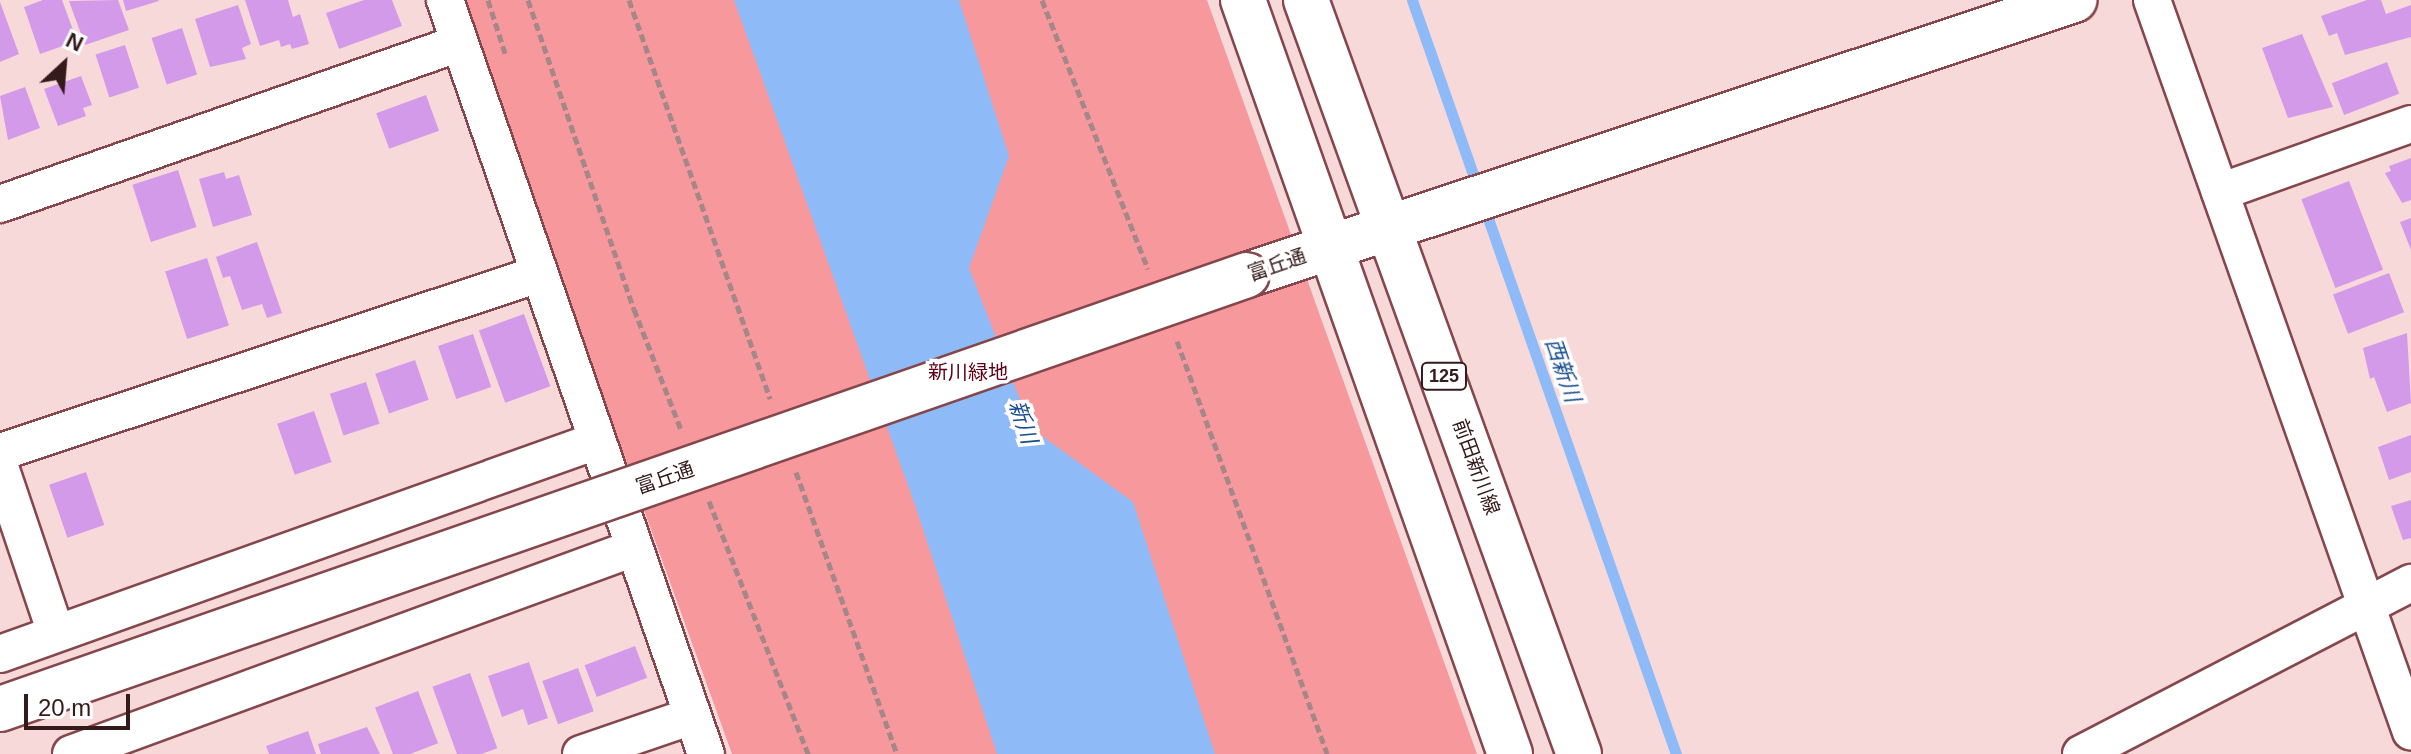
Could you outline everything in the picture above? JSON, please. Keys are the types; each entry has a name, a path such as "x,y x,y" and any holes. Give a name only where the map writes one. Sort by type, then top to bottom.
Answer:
{"street":[{"path":"445,0 706,754"},
{"path":"1243,0 1510,754"},
{"name":"前田新川線","path":"1306,0 1579,754"},
{"name":"富丘通","path":"0,709 1330,246 2074,0"},
{"path":"2152,0 2411,732"},
{"path":"0,204 460,43"},
{"path":"2220,192 2411,124"},
{"path":"0,452 539,274"},
{"path":"0,654 596,441"},
{"path":"0,467 56,633"},
{"path":"89,751 634,548"},
{"path":"2081,754 2411,583"},
{"path":"581,754 692,716"}],"path":[{"path":"528,0 634,309 686,443"},
{"path":"629,0 774,411"},
{"path":"1042,0 1152,278"},
{"path":"1175,337 1327,754"},
{"path":"790,456 897,754"},
{"path":"703,487 808,754"}],"green space":[{"name":"新川緑地","path":"460,0 1207,0 1477,754 732,754"}],"water":[{"name":"新川","path":"734,0 959,0 1009,156 969,268 1031,428 1133,502 1215,754 997,754 915,505"}],"building":[{"path":"43,0 62,0 77,41 40,54 24,7"},
{"path":"118,0 129,30 85,45 69,1"},
{"path":"123,0 158,0 159,1 126,11"},
{"path":"245,0 288,0 293,17 300,14 309,44 292,49 290,44 281,47 279,40 260,46"},
{"path":"364,0 392,0 402,26 339,49 326,13"},
{"path":"2367,0 2381,0 2386,14 2411,5 2411,37 2345,55 2337,33 2329,36 2321,16"},
{"path":"0,2 19,54 0,62"},
{"path":"238,5 251,44 242,48 246,59 210,67 195,19"},
{"path":"182,28 197,75 167,84 152,38"},
{"path":"2302,34 2333,107 2288,118 2262,48"},
{"path":"125,45 139,88 109,97 96,55"},
{"path":"2387,62 2399,94 2344,115 2332,83"},
{"path":"81,76 92,105 83,108 86,116 58,126 44,89"},
{"path":"25,87 40,128 8,140 0,96"},
{"path":"426,95 439,131 389,149 376,113"},
{"path":"2411,158 2411,200 2402,203 2385,173 2391,171 2389,166"},
{"path":"178,170 197,227 151,242 132,185"},
{"path":"224,172 226,179 239,175 252,215 213,227 199,179"},
{"path":"2349,181 2383,270 2335,288 2301,199"},
{"path":"2411,218 2411,250 2400,222"},
{"path":"257,242 282,313 267,318 262,304 242,310 230,276 223,278 216,257"},
{"path":"207,258 229,326 187,339 165,272"},
{"path":"2389,273 2404,312 2348,334 2333,295"},
{"path":"524,314 550,386 505,403 479,330"},
{"path":"2407,333 2411,403 2387,412 2374,377 2370,379 2363,348"},
{"path":"473,334 491,387 456,399 438,346"},
{"path":"415,360 429,400 389,413 375,374"},
{"path":"366,382 380,424 343,436 330,394"},
{"path":"314,411 332,462 295,475 277,424"},
{"path":"2411,435 2411,472 2389,480 2378,447"},
{"path":"86,472 104,525 67,538 49,485"},
{"path":"2411,500 2411,538 2403,540 2391,506"},
{"path":"635,646 647,678 597,697 585,665"},
{"path":"529,662 548,718 528,725 523,709 502,717 488,676"},
{"path":"578,668 594,711 558,724 542,681"},
{"path":"470,673 497,748 481,754 457,754 432,687"},
{"path":"418,691 438,743 410,754 393,754 375,707"},
{"path":"367,727 380,754 321,754 318,744"},
{"path":"308,731 316,754 269,754 266,746"}],"waterway":[{"name":"西新川","path":"1412,0 1479,191"},
{"name":"西新川","path":"1484,207 1676,754"}]}
